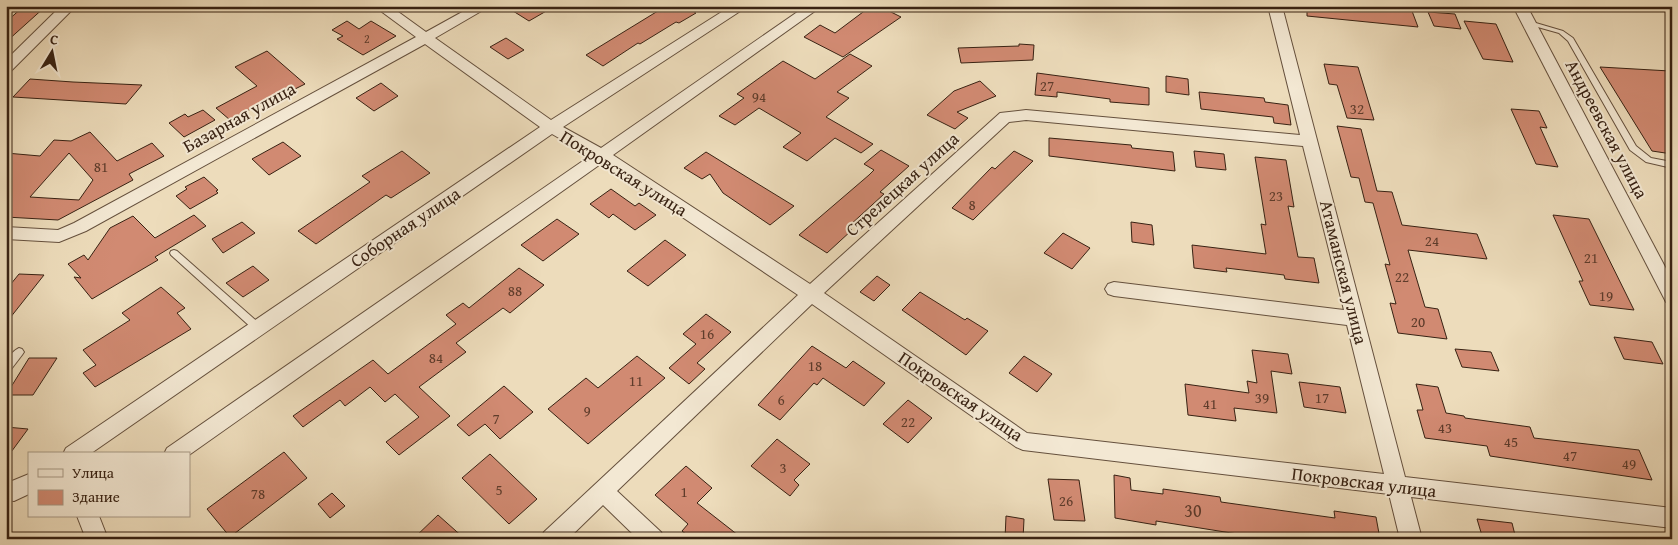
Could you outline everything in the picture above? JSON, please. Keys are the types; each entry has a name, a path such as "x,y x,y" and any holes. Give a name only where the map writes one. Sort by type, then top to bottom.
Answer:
{"street":[{"path":"6,68 69,6"},
{"name":"Покровская улица","path":"381,6 551,127 601,155 811,294 1023,441 1672,518"},
{"name":"Базарная улица","path":"6,233 60,236 80,227 483,6"},
{"name":"Соборная улица","path":"76,452 551,127 741,6"},
{"path":"177,452 815,6"},
{"name":"Атаманская улица","path":"1275,6 1311,141 1411,539"},
{"name":"Андреевская улица","path":"1520,6 1672,297"},
{"name":"Стрелецкая улица","path":"552,539 811,294 1005,117 1026,115 1311,141"},
{"path":"1114,289 1356,319"},
{"path":"6,490 14,491 28,484"},
{"path":"602,490 653,539"},
{"path":"89,518 97,539"}],"lane":[{"path":"1529,23 1561,32 1570,40 1633,148 1649,160 1672,165"},
{"path":"174,253 257,327"},
{"path":"6,369 19,352"}],"building":[{"path":"24,6 46,6 6,42 6,22"},
{"path":"505,6 555,6 529,21"},
{"path":"666,6 684,6 696,13 679,23 676,22 640,44 638,43 603,66 586,55"},
{"path":"871,6 879,6 901,17 843,57 804,37 820,25 835,33"},
{"path":"1307,6 1345,6 1412,11 1418,27 1307,16"},
{"path":"1428,12 1455,14 1461,29 1434,26"},
{"path":"347,21 359,29 371,21 396,36 363,55 337,39 343,36 332,30"},
{"path":"1464,21 1496,24 1513,62 1483,59"},
{"path":"506,38 524,50 508,59 490,47"},
{"path":"1019,44 1034,45 1033,60 961,63 958,48 1019,46"},
{"path":"267,51 305,84 287,93 285,91 230,120 216,108 257,86 235,67"},
{"path":"850,54 872,66 837,92 849,98 826,117 873,144 861,153 835,138 807,161 783,147 801,133 759,108 735,125 719,116 744,98 737,94 783,61 815,79"},
{"path":"1324,64 1358,67 1374,120 1347,118 1337,85 1329,84"},
{"path":"1600,67 1670,71 1672,154 1652,151"},
{"path":"1037,73 1149,88 1149,105 1110,102 1110,99 1057,92 1057,97 1035,95"},
{"path":"1166,76 1188,79 1189,95 1166,92"},
{"path":"30,79 142,85 126,104 13,97"},
{"path":"980,81 996,96 957,112 968,118 955,129 927,115 954,91"},
{"path":"381,83 398,96 374,111 356,98"},
{"path":"1199,92 1264,98 1265,102 1288,105 1291,125 1274,123 1273,117 1201,109"},
{"path":"1511,109 1539,111 1547,128 1540,127 1558,167 1536,164"},
{"path":"203,110 215,120 184,137 169,123 185,114 188,117"},
{"path":"1337,126 1361,129 1377,191 1392,192 1402,225 1477,234 1487,259 1408,250 1425,307 1438,309 1447,339 1398,333 1390,303 1396,304 1385,264 1390,265 1373,203 1365,202 1359,178 1351,177"},
{"path":"90,132 117,161 152,143 164,156 129,174 133,180 58,220 6,217 6,153 40,156 54,140 71,141","holes":["69,153 93,180 79,200 30,197"]},
{"path":"1049,138 1131,145 1132,148 1173,152 1175,171 1049,156"},
{"path":"283,142 301,156 269,175 252,159"},
{"path":"881,150 909,166 880,192 884,194 848,227 852,230 827,253 799,235 874,170 864,164"},
{"path":"402,151 430,173 391,198 386,195 316,244 298,231 370,182 362,176"},
{"path":"1014,151 1033,161 973,220 952,208 992,167 995,169"},
{"path":"1194,151 1224,154 1226,170 1196,167"},
{"path":"706,152 794,206 770,225 723,193 710,174 702,179 684,168"},
{"path":"1255,157 1286,160 1294,207 1288,206 1298,257 1314,258 1319,283 1285,279 1284,275 1226,268 1227,272 1194,268 1192,245 1266,254 1261,224 1266,225"},
{"path":"204,177 218,190 216,191 218,193 190,209 176,196 187,189 185,187"},
{"path":"611,189 635,206 639,203 656,215 635,230 613,214 609,218 590,204"},
{"path":"194,215 206,226 155,257 158,260 92,299 74,277 81,278 68,264 84,255 88,260 110,228 133,216 155,238"},
{"path":"1553,215 1589,219 1634,310 1590,305 1579,281 1583,281"},
{"path":"557,219 579,234 543,261 521,245"},
{"path":"242,222 255,233 223,253 212,239"},
{"path":"1131,222 1152,225 1154,245 1132,242"},
{"path":"1063,233 1090,248 1072,269 1044,253"},
{"path":"665,240 686,255 648,286 627,271"},
{"path":"253,266 269,280 243,297 226,283"},
{"path":"519,268 544,285 510,313 503,308 456,343 466,352 419,387 450,416 399,455 386,442 419,417 395,394 385,402 370,387 345,406 340,400 303,427 293,416 373,360 388,374 456,324 446,315 463,303 469,308"},
{"path":"19,274 44,275 6,323 6,290"},
{"path":"877,276 890,285 874,301 860,292"},
{"path":"161,287 185,308 177,313 191,329 95,387 83,373 96,365 83,350 130,320 122,313"},
{"path":"920,292 965,320 967,318 988,331 966,355 902,310"},
{"path":"706,314 731,332 697,363 705,369 689,384 669,368 696,344 683,334"},
{"path":"1614,337 1652,342 1663,364 1624,359"},
{"path":"812,346 846,368 853,361 885,383 864,406 823,378 817,385 814,383 780,420 758,405"},
{"path":"1455,349 1491,352 1499,371 1462,367"},
{"path":"1252,350 1288,354 1292,374 1271,371 1277,413 1234,408 1236,421 1188,415 1185,384 1249,393 1247,381 1257,383"},
{"path":"637,356 665,378 588,444 548,409 586,378 598,388"},
{"path":"1024,356 1052,374 1037,392 1009,373"},
{"path":"29,358 57,358 33,395 6,395"},
{"path":"1299,382 1340,387 1346,413 1304,407"},
{"path":"1416,384 1438,387 1446,413 1464,416 1465,418 1530,427 1534,438 1639,450 1652,480 1490,456 1487,446 1425,438 1417,410 1423,410"},
{"path":"504,386 533,412 500,439 485,424 469,436 457,425"},
{"path":"908,400 932,418 908,443 883,424"},
{"path":"6,427 28,429 6,459"},
{"path":"777,439 810,464 794,480 799,485 790,496 751,466"},
{"path":"284,452 307,478 230,537 207,509"},
{"path":"490,454 537,499 509,524 462,478"},
{"path":"686,466 712,488 697,503 743,539 692,539 682,531 688,524 655,495"},
{"path":"1114,475 1130,478 1131,490 1163,494 1163,489 1220,497 1221,502 1335,518 1334,511 1376,517 1380,539 1269,539 1156,521 1156,525 1115,518"},
{"path":"1048,479 1079,480 1085,521 1054,520"},
{"path":"332,493 345,506 330,518 318,504"},
{"path":"438,515 465,539 413,539"},
{"path":"1006,516 1024,519 1023,539 1005,539"},
{"path":"1477,519 1512,523 1516,539 1483,539"}]}
